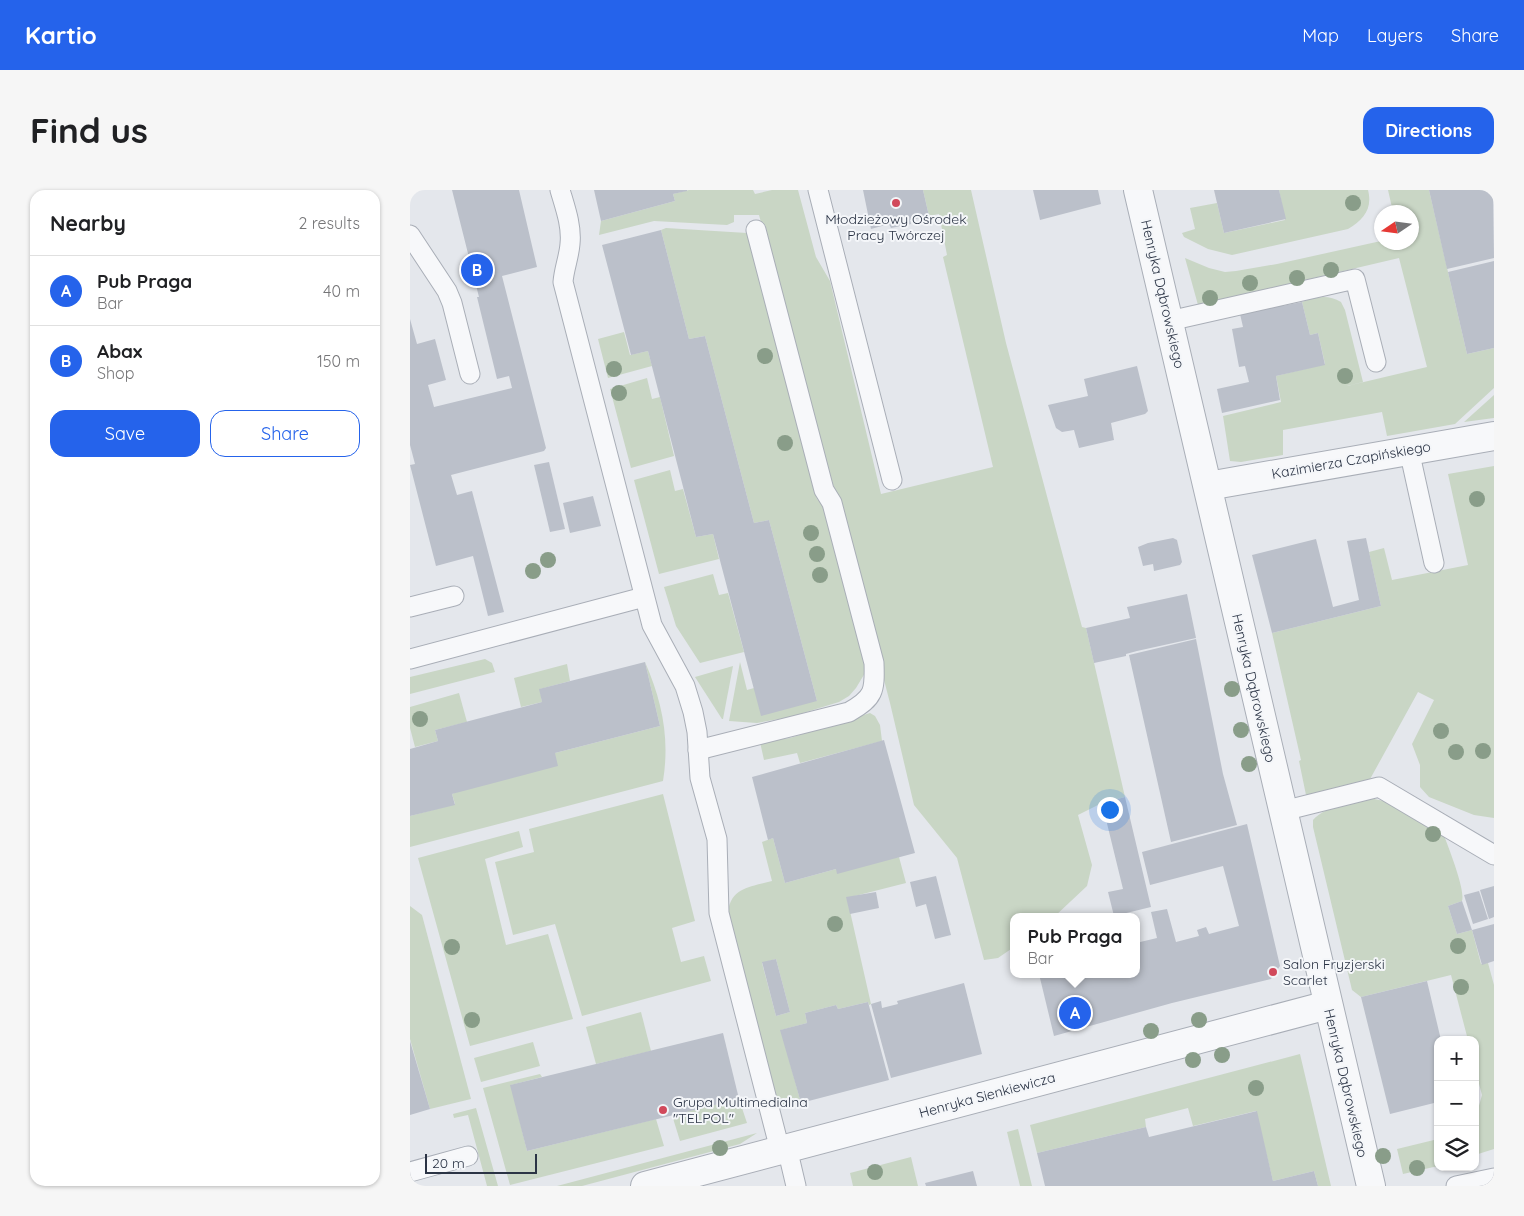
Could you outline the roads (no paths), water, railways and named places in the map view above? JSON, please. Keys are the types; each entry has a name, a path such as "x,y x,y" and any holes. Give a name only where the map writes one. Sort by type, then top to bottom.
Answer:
{"street":[{"name":"Henryka Dąbrowskiego","path":"1138,190 1371,1186"},
{"name":"Kazimierza Czapińskiego","path":"1208,486 1494,436"},
{"name":"Henryka Sienkiewicza","path":"645,1186 1328,1006"}],"lane":[{"path":"560,190 570,234 570,245 564,269 564,282 652,625 685,686 694,712 700,778 717,839 719,913 783,1149 796,1186"},
{"path":"818,190 892,480"},
{"path":"698,750 849,712 865,702 875,685 874,663 832,503 824,490 756,230"},
{"path":"410,235 447,291 452,303 470,374"},
{"path":"1169,322 1355,279 1376,362"},
{"path":"1409,450 1434,563"},
{"path":"410,607 454,596"},
{"path":"410,659 644,597"},
{"path":"1283,811 1379,787 1494,855"},
{"path":"410,1172 468,1156"},
{"path":"1456,1186 1494,1178"}],"place":[{"name":"Młodzieżowy Ośrodek Pracy Twórczej","path":"896,203"},
{"name":"Abax","path":"477,270"},
{"name":"Salon Fryzjerski Scarlet","path":"1273,972"},
{"name":"Pub Praga","path":"1075,1013"},
{"name":"Grupa Multimedialna \"TELPOL\"","path":"663,1110"}]}
